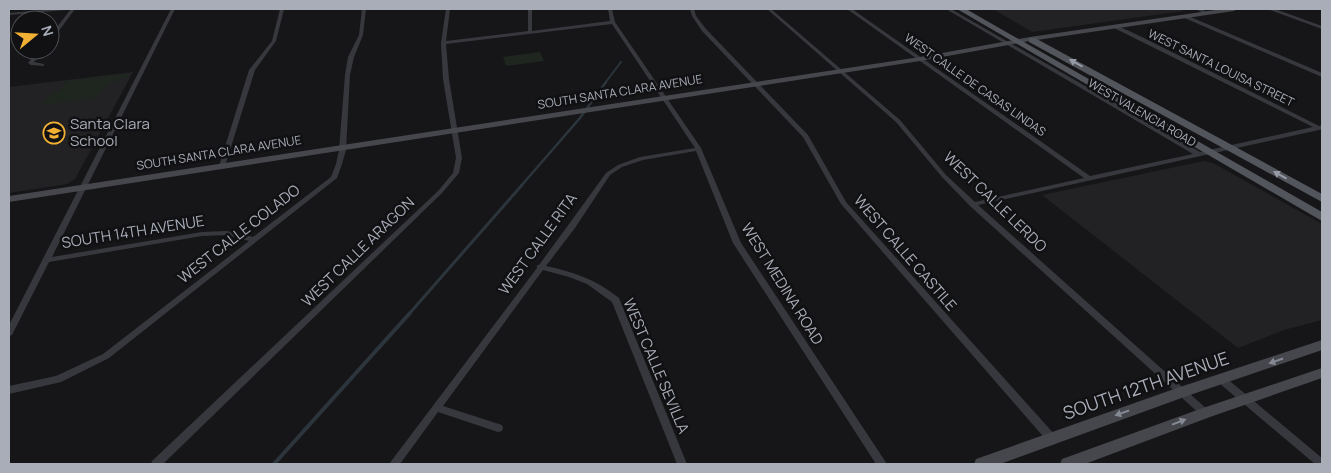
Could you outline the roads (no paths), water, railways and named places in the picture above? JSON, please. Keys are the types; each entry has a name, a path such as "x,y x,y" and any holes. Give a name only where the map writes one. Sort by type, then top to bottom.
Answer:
{"main road":[{"name":"WEST VALENCIA ROAD","path":"962,9 1204,154 1322,217"},
{"name":"WEST VALENCIA ROAD","path":"978,9 1322,199"}],"street":[{"path":"9,14 66,9"},
{"path":"60,26 74,9"},
{"path":"9,333 173,9"},
{"path":"222,166 252,70 274,41 282,9"},
{"name":"WEST CALLE COLADO","path":"9,390 58,379 106,356 334,178 338,170 342,147 346,82 350,58 361,36 364,9"},
{"name":"WEST CALLE ARAGON","path":"156,464 440,192 456,173 459,158 446,79 443,43 448,9"},
{"path":"530,9 530,32"},
{"name":"WEST MEDINA ROAD","path":"610,9 613,22 698,149 737,243 882,464"},
{"name":"WEST CALLE CASTILE","path":"692,9 694,16 704,30 806,136 842,203 1052,439"},
{"name":"WEST CALLE LERDO","path":"769,9 898,121 944,176 973,204 1205,413"},
{"name":"WEST CALLE DE CASAS LINDAS","path":"849,9 1090,179"},
{"name":"WEST VALENCIA ROAD","path":"948,9 1204,154"},
{"path":"1198,9 1208,13"},
{"name":"SOUTH SANTA CLARA AVENUE","path":"9,198 920,59 1030,39 1234,9"},
{"path":"1272,9 1322,28"},
{"path":"1184,16 1322,75"},
{"path":"443,43 613,22"},
{"name":"WEST SANTA LOUISA STREET","path":"1114,26 1237,89 1321,127"},
{"path":"33,60 31,63 42,65"},
{"path":"973,204 1321,127"},
{"name":"WEST CALLE RITA","path":"394,464 608,174 620,166 642,158 698,149"},
{"name":"SOUTH 14TH AVENUE","path":"46,260 202,234 227,233 255,240"},
{"name":"WEST CALLE SEVILLA","path":"540,267 579,276 603,288 616,300 682,464"},
{"name":"SOUTH 12TH AVENUE","path":"982,464 1322,344"},
{"path":"1068,464 1205,413 1322,373"},
{"path":"1222,380 1322,464"},
{"path":"437,408 498,428"}],"waterway":[{"path":"605,83 621,62"},
{"path":"521,186 580,118 606,82"},
{"path":"409,314 522,185"},
{"path":"274,464 410,313"}],"place":[{"name":"Santa Clara School","path":"54,133"}]}
